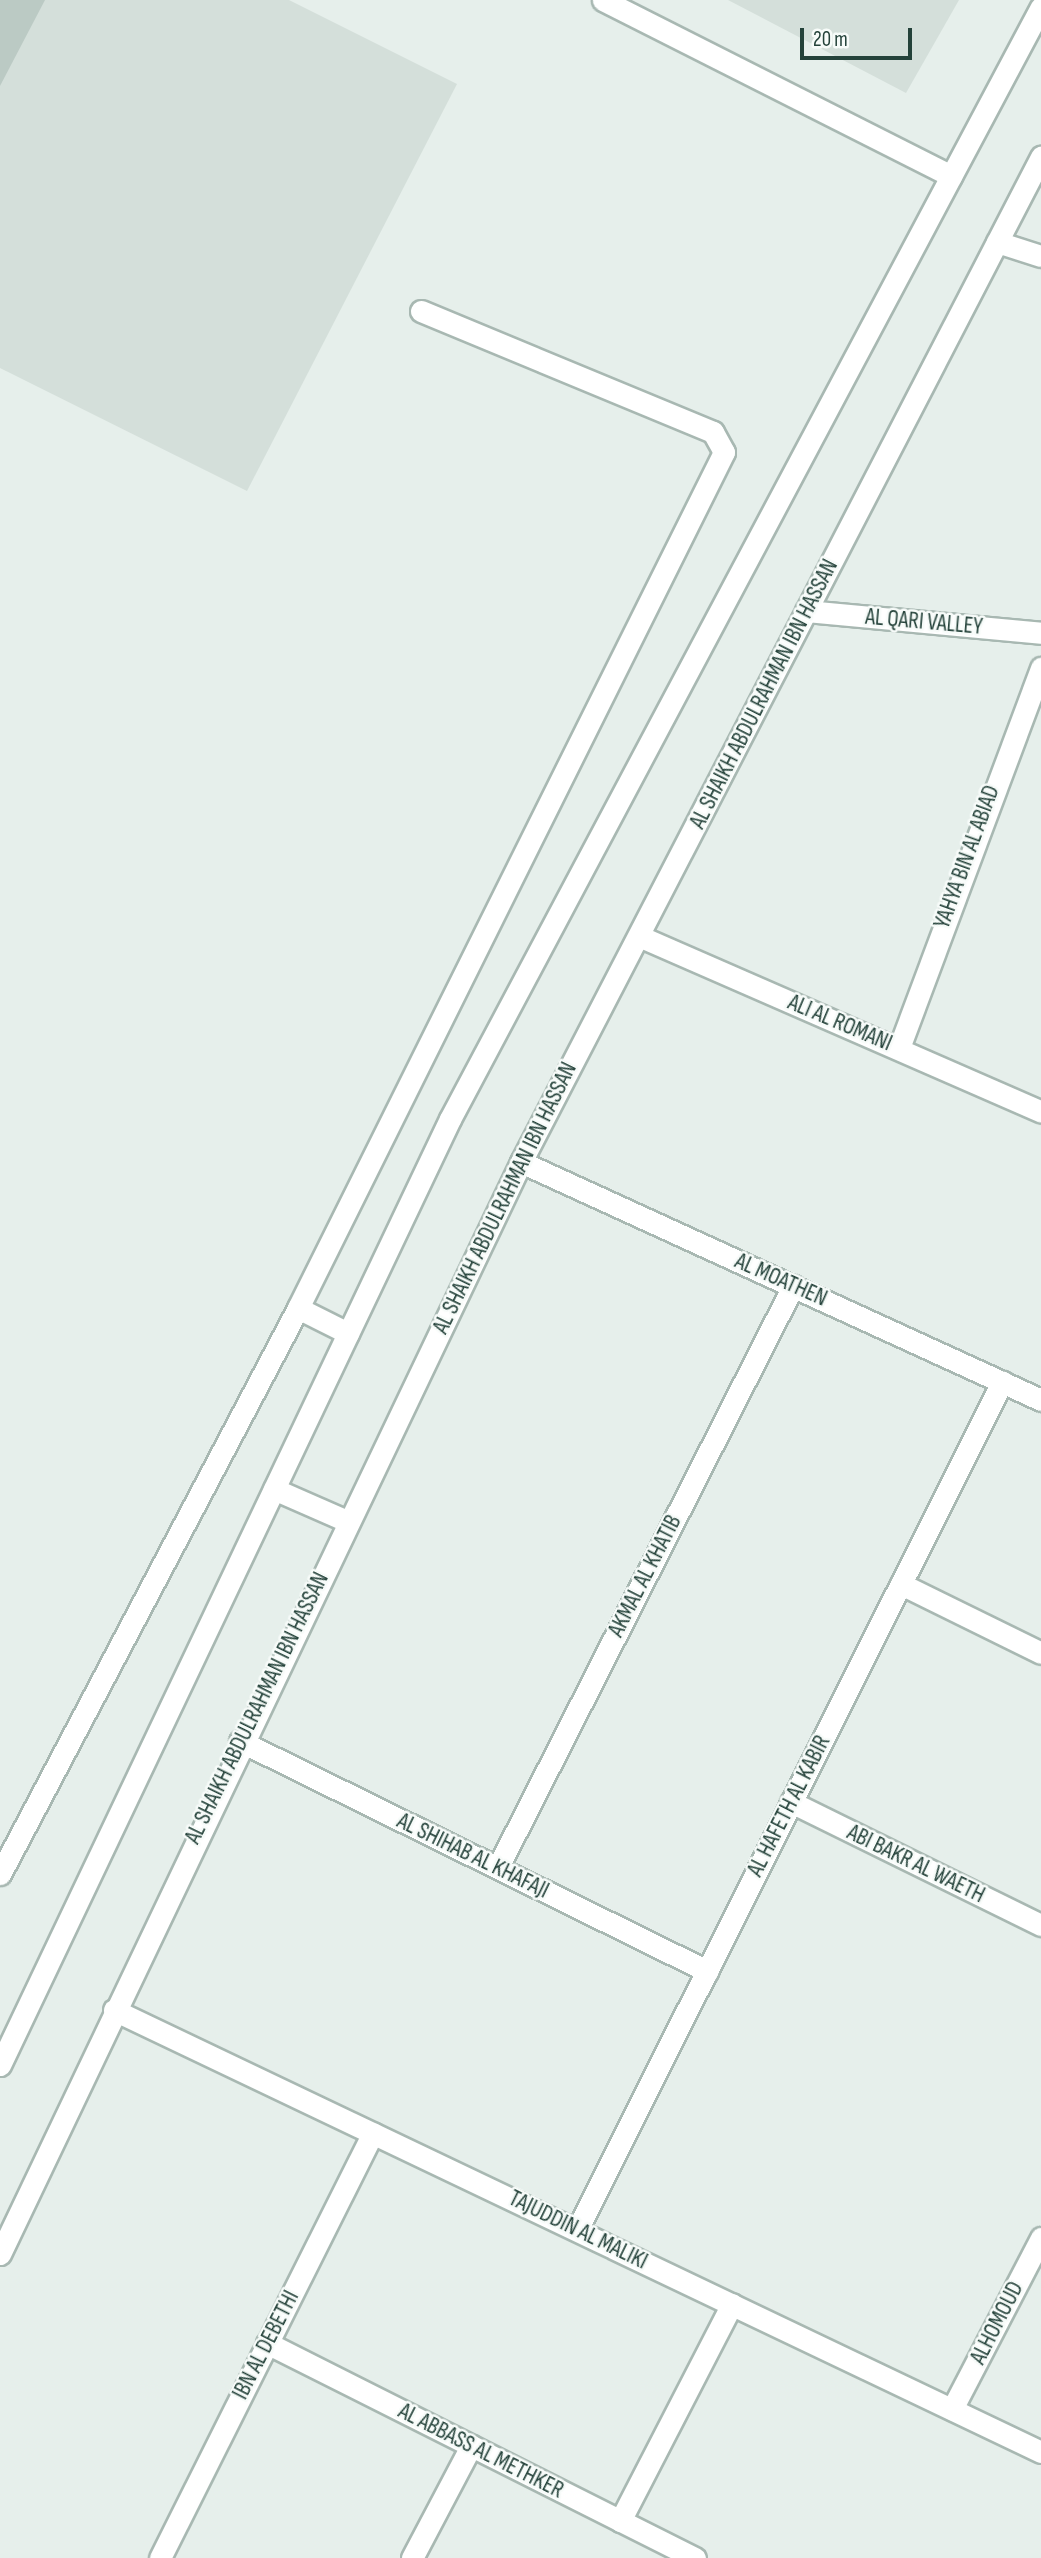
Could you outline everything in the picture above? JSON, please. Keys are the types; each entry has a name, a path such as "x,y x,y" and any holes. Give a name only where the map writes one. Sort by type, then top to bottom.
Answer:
{"street":[{"path":"603,0 951,176"},
{"path":"0,2065 450,1119 1041,7"},
{"name":"AL SHAIKH ABDULRAHMAN IBN HASSAN","path":"0,2254 240,1741 521,1163 1041,158"},
{"path":"997,243 1041,256"},
{"path":"0,1874 298,1308 724,452 713,432 421,311"},
{"name":"AL QARI VALLEY","path":"806,611 1041,633"},
{"name":"YAHYA BIN AL ABIAD","path":"899,1048 1041,668"},
{"name":"ALI AL ROMANI","path":"639,936 1041,1112"},
{"name":"AL MOATHEN","path":"521,1163 1041,1400"},
{"name":"AKMAL AL KHATIB","path":"498,1867 793,1286"},
{"path":"298,1308 348,1333"},
{"name":"AL HAFETH AL KABIR","path":"577,2230 1002,1382"},
{"path":"274,1489 347,1521"},
{"path":"901,1584 1041,1653"},
{"name":"AL SHIHAB AL KHAFAJI","path":"240,1741 706,1971"},
{"name":"ABI BAKR AL WAETH","path":"791,1802 1041,1925"},
{"name":"TAJUDDIN AL MALIKI","path":"114,2010 1041,2452"},
{"name":"IBN AL DEBETHI","path":"160,2558 373,2133"},
{"name":"ALHOMOUD","path":"952,2409 1041,2238"},
{"path":"621,2521 732,2304"},
{"name":"AL ABBASS AL METHKER","path":"267,2343 695,2558"},
{"path":"412,2558 471,2446"}],"shaded area":[{"path":"0,0 289,0 457,84 247,491 0,368"},
{"path":"728,0 959,0 906,93"}],"building":[{"path":"0,0 45,0 0,86"}]}
